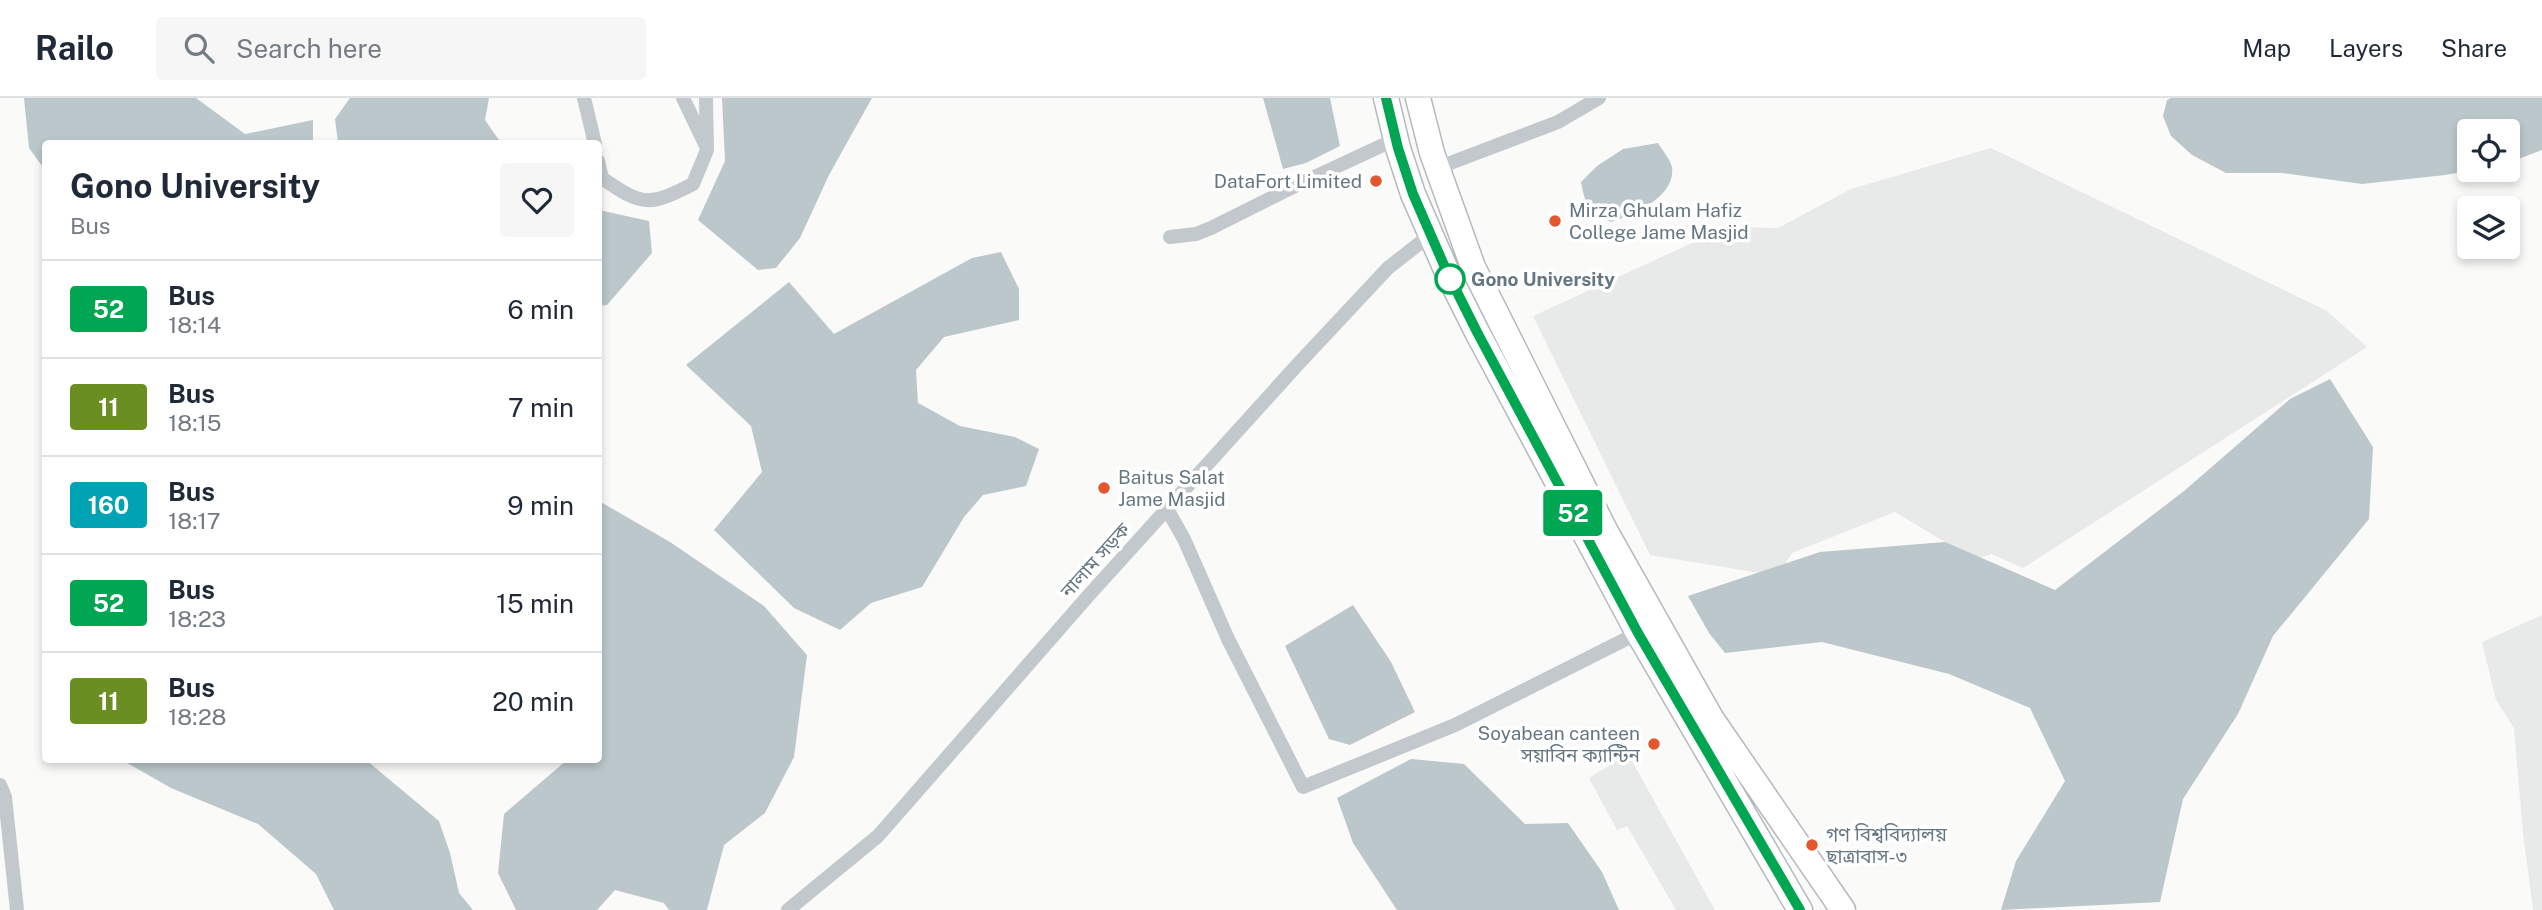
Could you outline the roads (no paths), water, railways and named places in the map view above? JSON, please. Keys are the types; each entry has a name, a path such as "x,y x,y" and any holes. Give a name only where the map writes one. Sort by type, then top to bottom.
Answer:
{"highway":[{"path":"1386,98 1413,194 1430,235 1511,398 1638,633 1800,910"},
{"path":"1418,98 1437,168 1473,267 1606,532 1712,718 1843,910"}],"street":[{"path":"584,98 594,140"},
{"path":"683,98 707,150"},
{"path":"602,178 628,197 659,201 693,184 707,150 706,98"},
{"path":"1437,168 1558,122 1599,98"},
{"path":"1170,237 1211,229 1294,186 1396,139"},
{"name":"নালাম সড়ক","path":"788,910 878,836 1167,509 1373,283 1430,235"},
{"path":"1167,509 1184,539 1228,639 1303,787 1455,725 1638,633"},
{"path":"0,785 5,797 17,910"}],"place":[{"name":"DataFort Limited","path":"1376,181"},
{"name":"Mirza Ghulam Hafiz College Jame Masjid","path":"1555,221"},
{"name":"Gono University","path":"1450,279"},
{"name":"Baitus Salat Jame Masjid","path":"1104,488"},
{"name":"Soyabean canteen সয়াবিন ক্যান্টিন","path":"1654,744"},
{"name":"গণ বিশ্ববিদ্যালয় ছাত্রাবাস-৩","path":"1812,845"}]}
